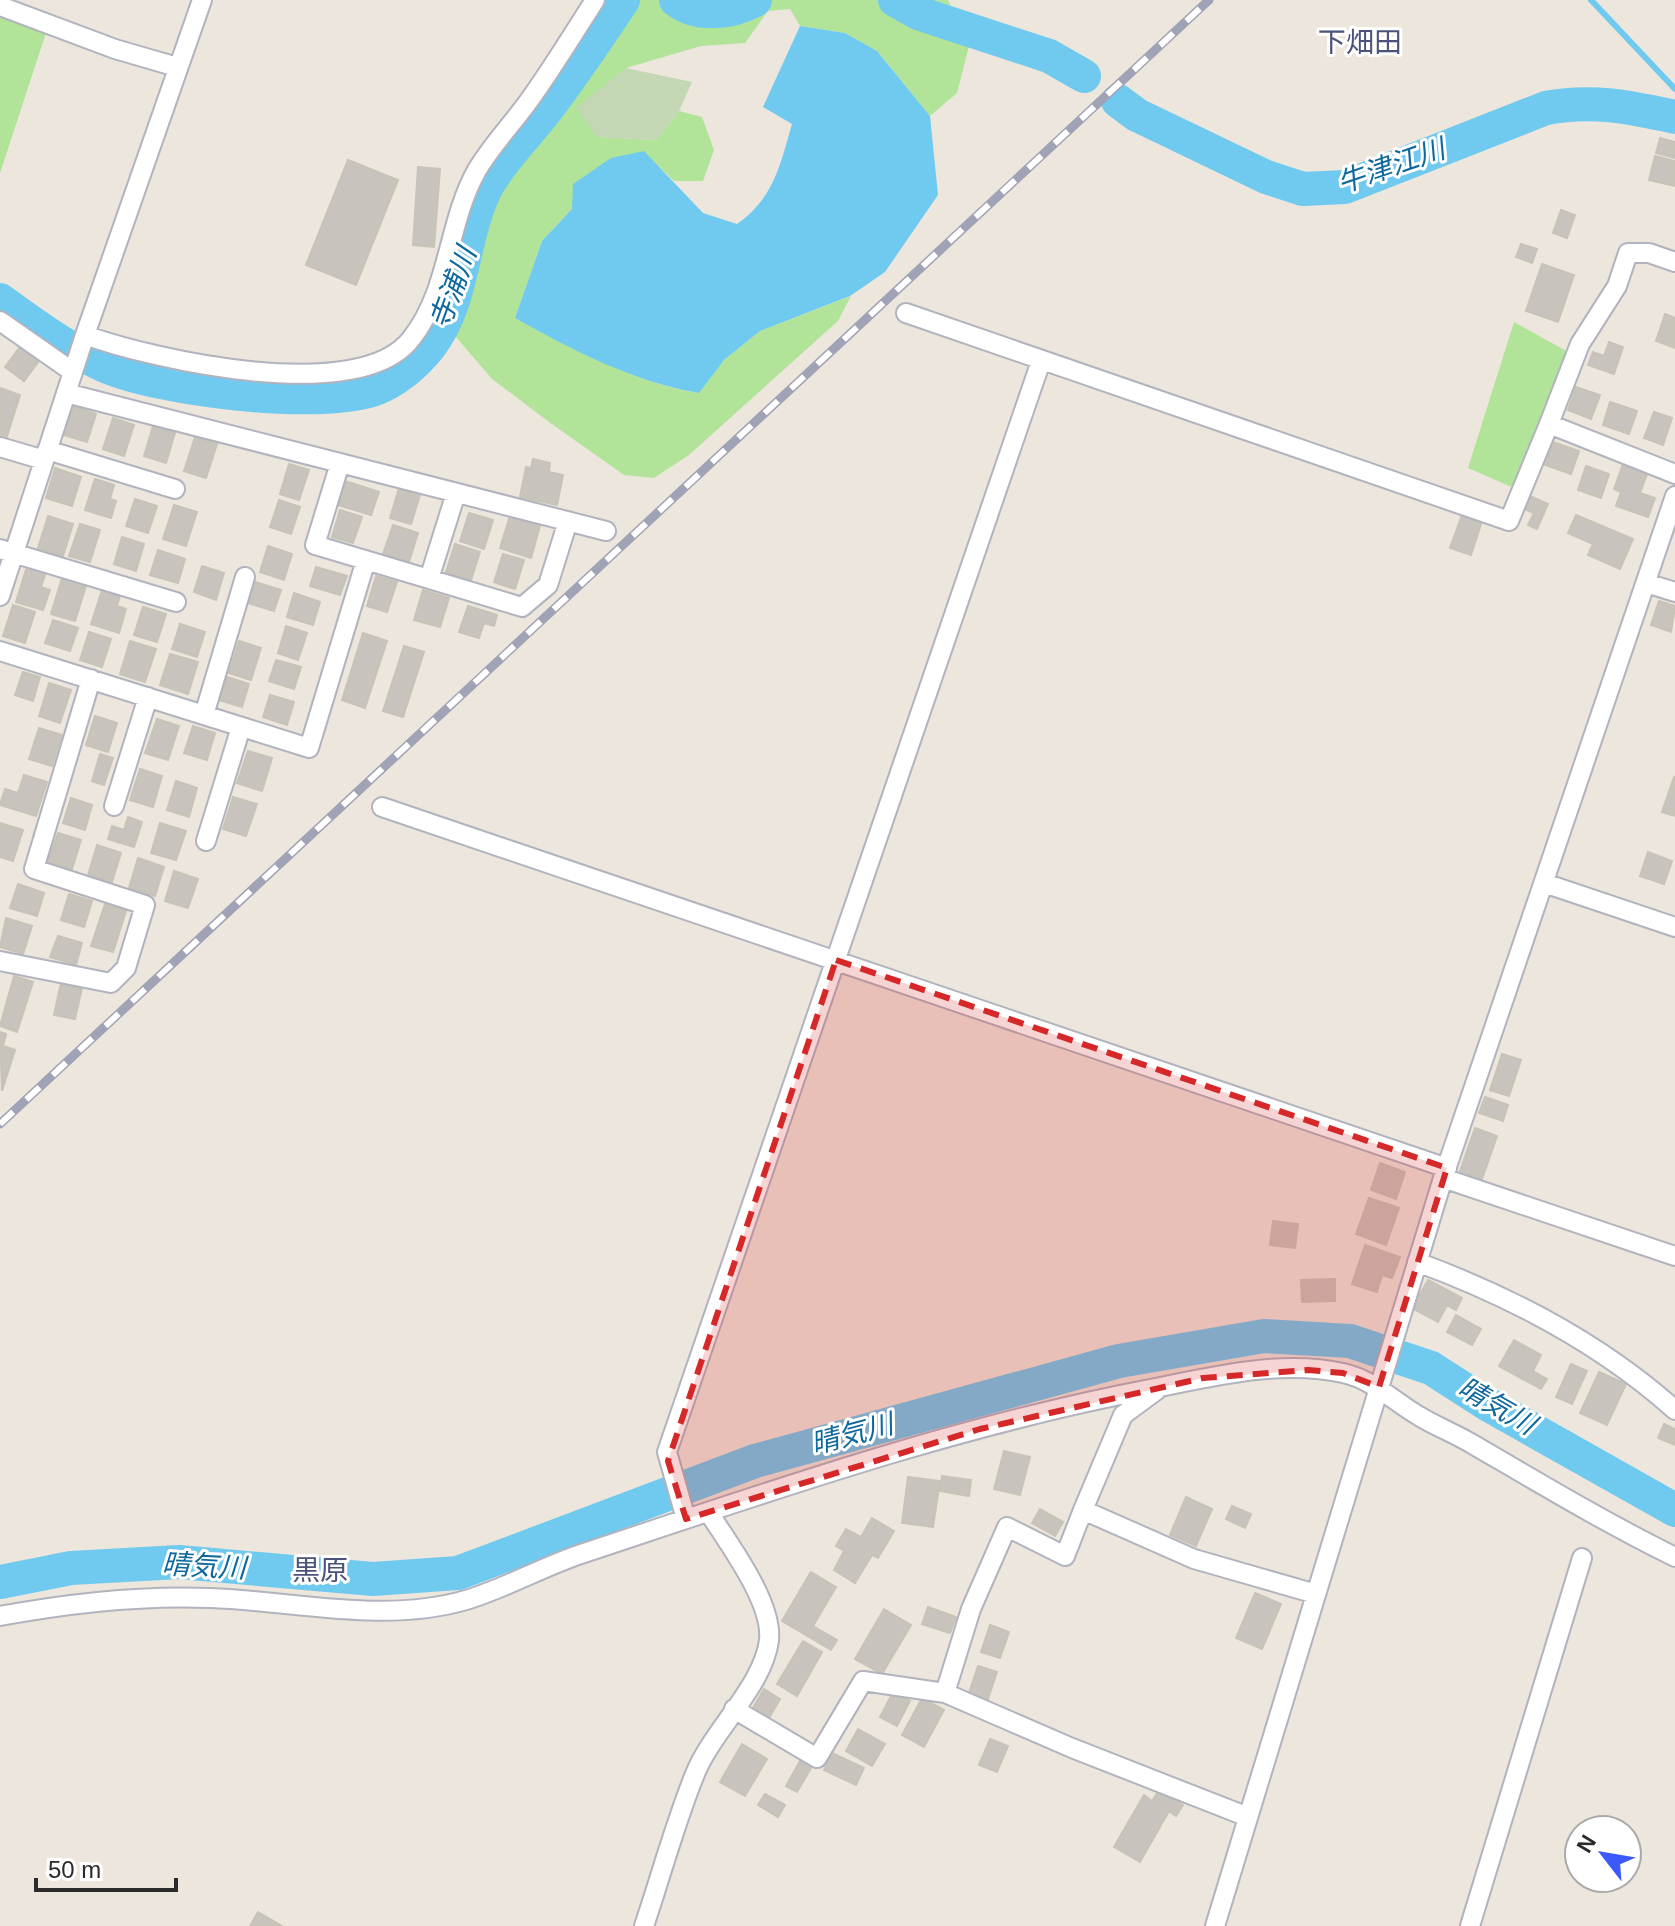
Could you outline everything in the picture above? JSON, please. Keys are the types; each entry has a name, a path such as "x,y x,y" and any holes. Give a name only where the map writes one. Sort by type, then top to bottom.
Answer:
{"street":[{"path":"0,596 7,551 46,455 202,0"},
{"path":"85,335 147,354 231,368 322,374 365,368 392,356 411,340 428,311 463,199 478,168 530,100 595,0"},
{"path":"0,6 115,49 177,67"},
{"path":"906,313 1509,521 1580,344 1617,286 1628,253 1649,253 1675,262"},
{"path":"0,321 73,372"},
{"path":"685,1515 667,1452 1041,361"},
{"path":"66,393 606,531"},
{"path":"1549,424 1675,474"},
{"path":"0,447 46,455 175,489"},
{"path":"340,463 315,545 522,607 548,585 568,521"},
{"path":"429,579 456,493"},
{"path":"1218,1925 1248,1817 1445,1173 1675,496"},
{"path":"7,551 176,602"},
{"path":"0,651 309,748 366,560"},
{"path":"204,715 245,577"},
{"path":"1646,583 1675,592"},
{"path":"0,961 111,983 126,968 145,905 34,869 91,679"},
{"path":"114,806 148,697"},
{"path":"206,841 241,727"},
{"path":"382,807 836,960 1675,1256"},
{"path":"1544,883 1675,927"},
{"path":"1417,1262 1469,1281 1532,1311 1597,1349 1674,1408"},
{"path":"0,1616 137,1596 215,1598 344,1610 424,1607 465,1600 685,1515 709,1513 769,1490 980,1429 1163,1386 1261,1371 1343,1373 1379,1387 1418,1416 1468,1441 1590,1515 1675,1557"},
{"path":"945,1693 971,1609 1007,1527 1065,1556 1123,1415 1163,1386"},
{"path":"1083,1510 1194,1559 1316,1594"},
{"path":"644,1926 694,1775 707,1748 758,1669 769,1640 766,1616 745,1571 709,1513"},
{"path":"1470,1926 1582,1558"},
{"path":"734,1709 817,1758 863,1681 945,1693 1072,1748 1248,1817"}],"highlighted area":[{"path":"836,960 1447,1168 1379,1387 1343,1373 1308,1370 1203,1378 980,1429 686,1519 668,1461"}],"green space":[{"path":"603,0 948,0 969,46 957,93 930,116 877,51 845,33 800,26 790,9 768,11 745,43 701,46 626,68 577,108 598,137 656,140 679,111 702,117 714,150 703,181 674,181 643,151 572,209 542,241 515,318 627,373 698,393 724,360 760,331 851,296 838,321 689,455 654,478 624,475 549,422 492,379 437,315 459,233 480,178 524,125"},
{"path":"0,16 46,33 0,173"},
{"path":"626,68 692,82 679,111 656,140 597,137 576,108"},
{"path":"1514,322 1570,353 1516,489 1468,468"}],"water":[{"path":"800,26 845,33 877,51 930,116 938,195 885,272 850,296 760,331 724,360 699,393 627,373 515,318 542,241 572,209 573,184 611,158 644,151 703,213 737,224 760,203 774,180 792,124 763,107"}],"building":[{"path":"1660,138 1675,142 1675,158 1656,153"},
{"path":"1655,156 1675,161 1675,186 1649,180"},
{"path":"348,160 398,180 356,285 306,265"},
{"path":"418,167 440,169 434,247 413,245"},
{"path":"1561,210 1575,215 1567,238 1553,233"},
{"path":"1521,244 1537,249 1532,263 1516,257"},
{"path":"1542,264 1574,275 1558,322 1526,311"},
{"path":"1665,314 1675,318 1675,348 1656,341"},
{"path":"1609,342 1623,347 1614,374 1588,365 1593,352 1604,356"},
{"path":"20,347 39,361 24,381 5,367"},
{"path":"1576,387 1600,395 1591,419 1568,410"},
{"path":"0,388 20,395 6,439 0,438"},
{"path":"1610,402 1637,411 1629,434 1603,425"},
{"path":"73,406 96,414 87,442 64,435"},
{"path":"1654,412 1672,418 1663,445 1644,438"},
{"path":"113,418 134,425 124,456 103,449"},
{"path":"153,426 175,433 166,463 144,456"},
{"path":"195,437 217,444 206,478 184,471"},
{"path":"1553,442 1579,451 1571,474 1545,465"},
{"path":"533,459 550,463 549,472 563,475 557,505 520,497 526,467 531,468"},
{"path":"289,464 309,470 299,500 280,494"},
{"path":"1623,464 1648,472 1640,493 1655,498 1648,517 1616,506 1621,492 1614,489"},
{"path":"1586,466 1609,474 1601,498 1578,490"},
{"path":"55,468 81,477 72,506 46,498"},
{"path":"95,479 114,485 110,499 116,501 111,518 85,510"},
{"path":"345,481 379,492 371,515 338,505"},
{"path":"399,488 420,495 411,524 390,518"},
{"path":"1530,496 1548,504 1537,529 1528,525 1534,513 1524,509"},
{"path":"135,499 157,506 148,533 126,526"},
{"path":"279,500 300,507 291,534 270,527"},
{"path":"174,505 197,512 186,546 163,539"},
{"path":"340,510 362,517 353,543 332,537"},
{"path":"469,513 493,520 484,549 460,541"},
{"path":"1462,515 1482,521 1471,555 1450,548"},
{"path":"1576,515 1633,539 1620,569 1588,555 1593,544 1568,533"},
{"path":"48,516 73,524 63,556 38,548"},
{"path":"510,516 540,526 531,558 500,548"},
{"path":"80,524 100,530 90,562 69,556"},
{"path":"393,525 418,533 409,562 383,554"},
{"path":"122,537 144,544 136,571 114,564"},
{"path":"455,544 480,552 471,580 446,572"},
{"path":"268,546 292,554 284,580 260,572"},
{"path":"158,550 185,559 178,583 150,575"},
{"path":"503,554 524,560 515,589 494,582"},
{"path":"27,566 46,572 41,587 50,590 43,610 16,602"},
{"path":"202,566 224,573 216,600 194,592"},
{"path":"316,567 347,576 340,595 310,586"},
{"path":"376,576 397,582 387,612 367,606"},
{"path":"62,578 86,586 75,621 51,614"},
{"path":"255,582 281,590 274,611 248,603"},
{"path":"102,590 120,596 117,606 126,609 119,633 91,624"},
{"path":"423,590 449,598 440,627 414,620"},
{"path":"294,593 320,602 313,625 287,617"},
{"path":"1659,601 1675,606 1671,632 1651,625"},
{"path":"13,605 35,612 25,643 3,636"},
{"path":"468,606 497,615 494,626 484,623 479,638 459,632"},
{"path":"143,607 166,614 157,642 134,635"},
{"path":"53,620 78,628 70,651 45,643"},
{"path":"180,624 205,632 197,657 172,649"},
{"path":"286,626 307,633 298,660 278,653"},
{"path":"89,632 111,639 102,667 80,660"},
{"path":"363,633 387,641 365,708 342,700"},
{"path":"130,641 156,649 145,682 120,674"},
{"path":"239,641 261,648 251,680 229,673"},
{"path":"404,646 424,652 403,717 383,711"},
{"path":"170,654 198,662 188,694 160,685"},
{"path":"276,660 301,667 294,689 269,681"},
{"path":"23,672 40,677 33,701 15,695"},
{"path":"227,677 249,684 242,707 219,700"},
{"path":"49,683 71,690 60,723 39,716"},
{"path":"270,695 294,702 287,725 263,717"},
{"path":"95,716 117,723 108,752 86,745"},
{"path":"157,719 179,726 168,760 145,753"},
{"path":"193,726 215,733 207,760 184,753"},
{"path":"39,728 62,735 52,766 29,759"},
{"path":"248,751 272,758 262,791 237,783"},
{"path":"100,754 113,758 104,785 92,781"},
{"path":"140,769 162,776 153,807 130,800"},
{"path":"24,775 47,782 36,816 0,805 5,789 18,793"},
{"path":"1675,778 1675,816 1662,812"},
{"path":"176,781 197,788 189,817 167,810"},
{"path":"233,797 257,804 246,836 223,829"},
{"path":"71,798 92,805 85,830 63,823"},
{"path":"128,817 142,822 134,847 108,839 112,826 124,830"},
{"path":"0,823 23,830 13,861 0,857"},
{"path":"160,823 186,831 176,860 151,853"},
{"path":"58,833 81,840 72,869 48,861"},
{"path":"97,845 121,853 112,882 88,875"},
{"path":"1648,852 1672,861 1664,884 1640,876"},
{"path":"138,858 164,867 155,896 129,888"},
{"path":"174,871 198,879 188,908 165,901"},
{"path":"18,884 44,893 37,916 10,908"},
{"path":"69,894 92,901 84,927 61,920"},
{"path":"105,904 126,911 113,952 91,946"},
{"path":"6,918 32,926 23,954 0,947"},
{"path":"58,936 82,943 76,965 50,957"},
{"path":"14,976 33,982 17,1032 0,1026"},
{"path":"61,983 82,988 75,1019 54,1015"},
{"path":"0,1032 6,1034 3,1046 15,1050 2,1091"},
{"path":"1502,1054 1521,1060 1509,1096 1490,1090"},
{"path":"1485,1097 1508,1105 1503,1121 1479,1113"},
{"path":"1475,1128 1497,1136 1482,1179 1460,1171"},
{"path":"1380,1163 1405,1172 1396,1199 1371,1190"},
{"path":"1369,1198 1399,1208 1386,1245 1356,1234"},
{"path":"1273,1221 1298,1224 1295,1248 1270,1245"},
{"path":"1365,1245 1400,1257 1392,1278 1382,1275 1377,1292 1352,1284"},
{"path":"1335,1279 1335,1301 1302,1302 1301,1280"},
{"path":"1428,1280 1462,1298 1456,1310 1447,1305 1438,1322 1412,1308"},
{"path":"1456,1315 1481,1329 1472,1345 1447,1332"},
{"path":"1514,1340 1541,1355 1533,1371 1547,1379 1541,1389 1499,1366"},
{"path":"1571,1364 1587,1371 1572,1404 1556,1397"},
{"path":"1599,1372 1626,1384 1607,1425 1580,1413"},
{"path":"1664,1424 1675,1429 1675,1445 1658,1438"},
{"path":"1004,1451 1030,1457 1020,1495 994,1489"},
{"path":"942,1476 971,1480 969,1496 940,1491"},
{"path":"908,1477 940,1481 933,1527 902,1523"},
{"path":"1186,1497 1212,1509 1196,1546 1170,1535"},
{"path":"1232,1506 1251,1514 1245,1528 1226,1519"},
{"path":"1040,1509 1063,1522 1055,1536 1032,1523"},
{"path":"872,1518 894,1531 878,1558 872,1555 855,1583 834,1570 844,1551 836,1546 846,1529 861,1537"},
{"path":"811,1572 836,1587 813,1626 837,1640 831,1650 782,1621"},
{"path":"1255,1593 1281,1604 1262,1649 1236,1638"},
{"path":"928,1607 956,1617 950,1633 922,1624"},
{"path":"884,1609 911,1625 882,1674 855,1659"},
{"path":"990,1625 1009,1632 1000,1658 981,1652"},
{"path":"803,1641 822,1652 797,1696 777,1684"},
{"path":"978,1666 997,1672 988,1699 969,1693"},
{"path":"764,1689 780,1699 769,1718 753,1708"},
{"path":"893,1692 910,1701 897,1726 880,1717"},
{"path":"922,1698 944,1710 924,1747 902,1735"},
{"path":"858,1729 885,1744 872,1766 846,1751"},
{"path":"990,1739 1008,1746 997,1772 979,1765"},
{"path":"742,1744 767,1759 745,1796 720,1782"},
{"path":"832,1753 864,1768 856,1785 824,1770"},
{"path":"800,1761 811,1768 797,1792 786,1786"},
{"path":"1159,1790 1183,1805 1176,1816 1169,1811 1140,1862 1114,1847 1144,1795 1152,1801"},
{"path":"765,1794 785,1805 778,1817 758,1805"},
{"path":"258,1912 282,1926 250,1926"}],"waterway":[{"name":"寺浦川","path":"0,300 89,358 128,374 160,382 276,397 346,395 380,387 404,372 430,346 450,309 472,226 487,186 564,86 623,0"},
{"name":"牛津江川","path":"676,0 704,11 736,8 755,0"},
{"name":"牛津江川","path":"895,0 918,13 1049,56 1084,76"},
{"path":"1591,0 1675,89"},
{"name":"牛津江川","path":"1118,101 1137,115 1266,177 1303,189 1345,187 1546,108 1595,104 1675,117"},
{"name":"晴気川","path":"0,1582 71,1568 179,1562 373,1579 458,1573 755,1461 1119,1361 1264,1336 1350,1341 1431,1368 1487,1404 1675,1510"}],"railway":[{"path":"0,1124 1209,0"}],"district":[{"name":"下畑田","path":"1360,42"},
{"name":"黒原","path":"320,1570"}]}
